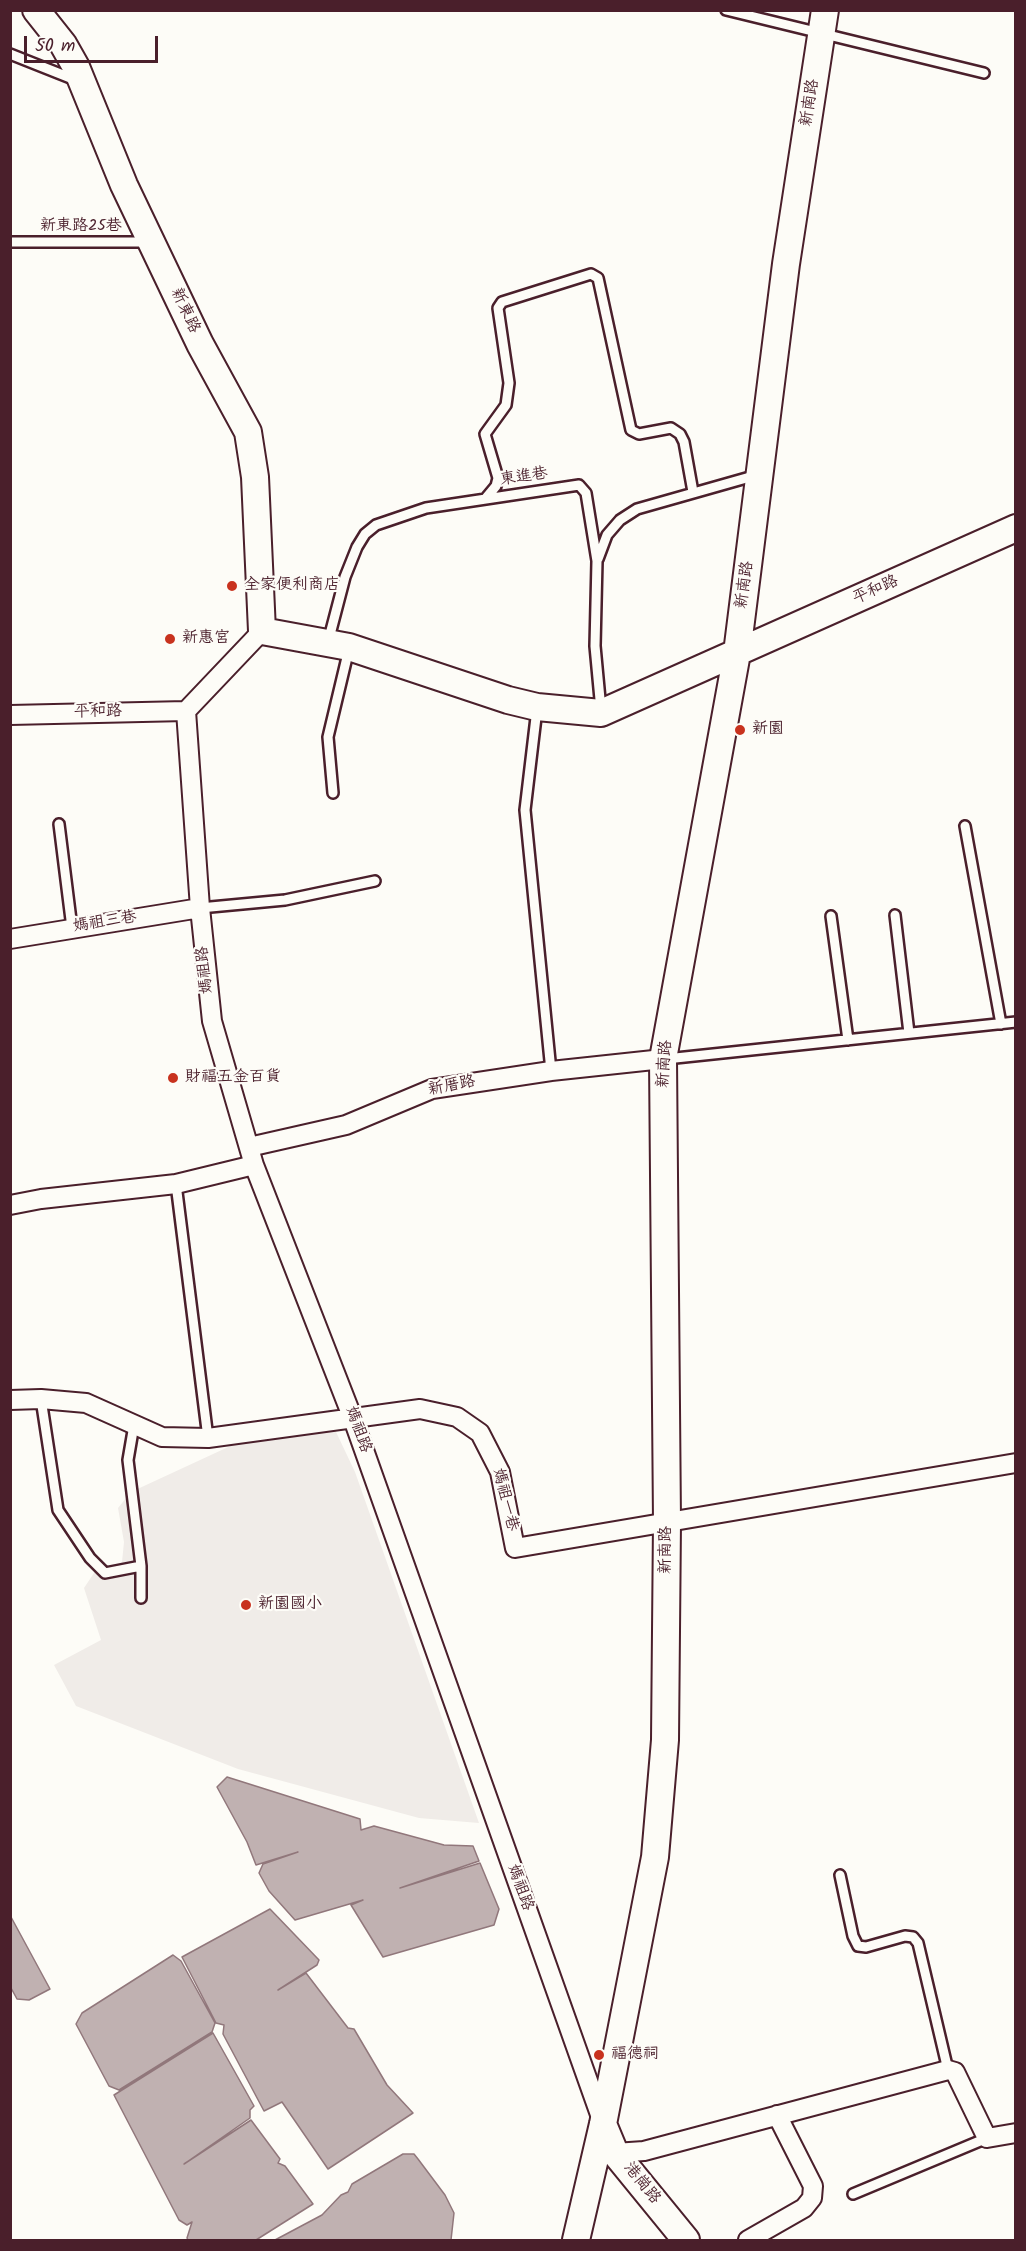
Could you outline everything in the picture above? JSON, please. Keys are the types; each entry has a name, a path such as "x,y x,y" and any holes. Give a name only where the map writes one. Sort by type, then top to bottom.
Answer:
{"street":[{"name":"新東路","path":"36,10 63,44 83,83 124,185 200,344 248,432 255,477 262,631"},
{"name":"新南路","path":"603,2124 655,1857 665,1740 667,1522 663,1059 737,653 786,264 824,21"},
{"name":"平和路","path":"601,713 1016,528"},
{"path":"186,711 262,631 338,645 508,700 537,707 601,713"},
{"name":"平和路","path":"10,715 186,711"},
{"name":"媽祖路","path":"186,711 200,908 212,1021 254,1165 353,1419 603,2124"},
{"name":"媽祖三巷","path":"10,939 200,908"},
{"name":"新厝路","path":"249,1147 346,1125 432,1089 551,1071 663,1059"},
{"path":"10,1205 41,1199 176,1184 254,1165"},
{"name":"媽祖一巷","path":"10,1400 41,1399 86,1402 162,1437 208,1438 420,1409 457,1417 480,1433 500,1472 515,1548 1016,1463"},
{"path":"615,2153 644,2151 948,2070 955,2072 987,2138 1016,2133"},
{"path":"748,2241 804,2208 812,2198 813,2186 777,2115"},
{"path":"576,2241 603,2124"},
{"name":"港崗路","path":"603,2124 615,2153 686,2241"}],"lane":[{"path":"726,10 824,21 984,73"},
{"path":"10,54 83,83"},
{"name":"新東路25巷","path":"10,242 151,242"},
{"path":"486,498 496,486 498,478 485,434 506,405 508,383 498,308 502,302 591,274 598,278 632,429 639,434 671,428 680,434 684,442 693,492"},
{"path":"597,561 607,535 620,520 637,509 761,474"},
{"name":"東進巷","path":"333,793 328,737 345,577 365,534 376,525 426,508 579,485 586,493 597,561 595,646 601,713"},
{"path":"537,707 525,810 551,1071"},
{"path":"59,824 72,928"},
{"path":"965,826 1001,1024"},
{"path":"200,908 285,900 375,881"},
{"path":"895,915 909,1033"},
{"path":"831,916 848,1040"},
{"path":"663,1059 1016,1022"},
{"path":"176,1184 208,1438"},
{"path":"41,1399 58,1510 90,1558 105,1573 141,1566"},
{"path":"134,1425 128,1460 141,1566 141,1598"},
{"path":"840,1875 853,1936 858,1946 866,1947 905,1936 913,1937 918,1944 948,2070"},
{"path":"853,2194 987,2138"}],"shaded area":[{"name":"新園國小","path":"328,1415 355,1472 479,1823 419,1818 238,1769 76,1706 54,1665 101,1640 84,1588 94,1573 122,1562 124,1542 118,1508 131,1492 239,1442"},
{"path":"227,1777 360,1819 361,1830 374,1826 444,1845 473,1846 479,1861 400,1888 480,1863 499,1909 494,1925 383,1957 351,1905 363,1900 295,1920 269,1891 259,1873 263,1864 298,1852 256,1865 247,1842 217,1787"},
{"path":"270,1909 319,1960 317,1965 278,1990 306,1973 348,2028 354,2029 387,2085 413,2113 328,2169 282,2102 264,2111 223,2034 224,2025 216,2023 182,1957"},
{"path":"11,1917 50,1989 29,2000 17,1999 11,1988"},
{"path":"173,1955 181,1961 215,2023 212,2032 119,2090 109,2086 76,2024 82,2013"},
{"path":"213,2033 254,2106 250,2110 250,2118 184,2164 251,2120 280,2159 278,2163 285,2166 313,2204 256,2240 188,2240 192,2222 187,2225 179,2220 114,2095"},
{"path":"403,2154 414,2154 445,2195 454,2213 451,2240 275,2240 322,2215 341,2195 348,2192 352,2184"}],"place":[{"name":"全家便利商店","path":"232,586"},
{"name":"新惠宮","path":"170,639"},
{"name":"新園","path":"740,730"},
{"name":"財福五金百貨","path":"173,1078"},
{"name":"新園國小","path":"246,1605"},
{"name":"福德祠","path":"599,2055"}]}
